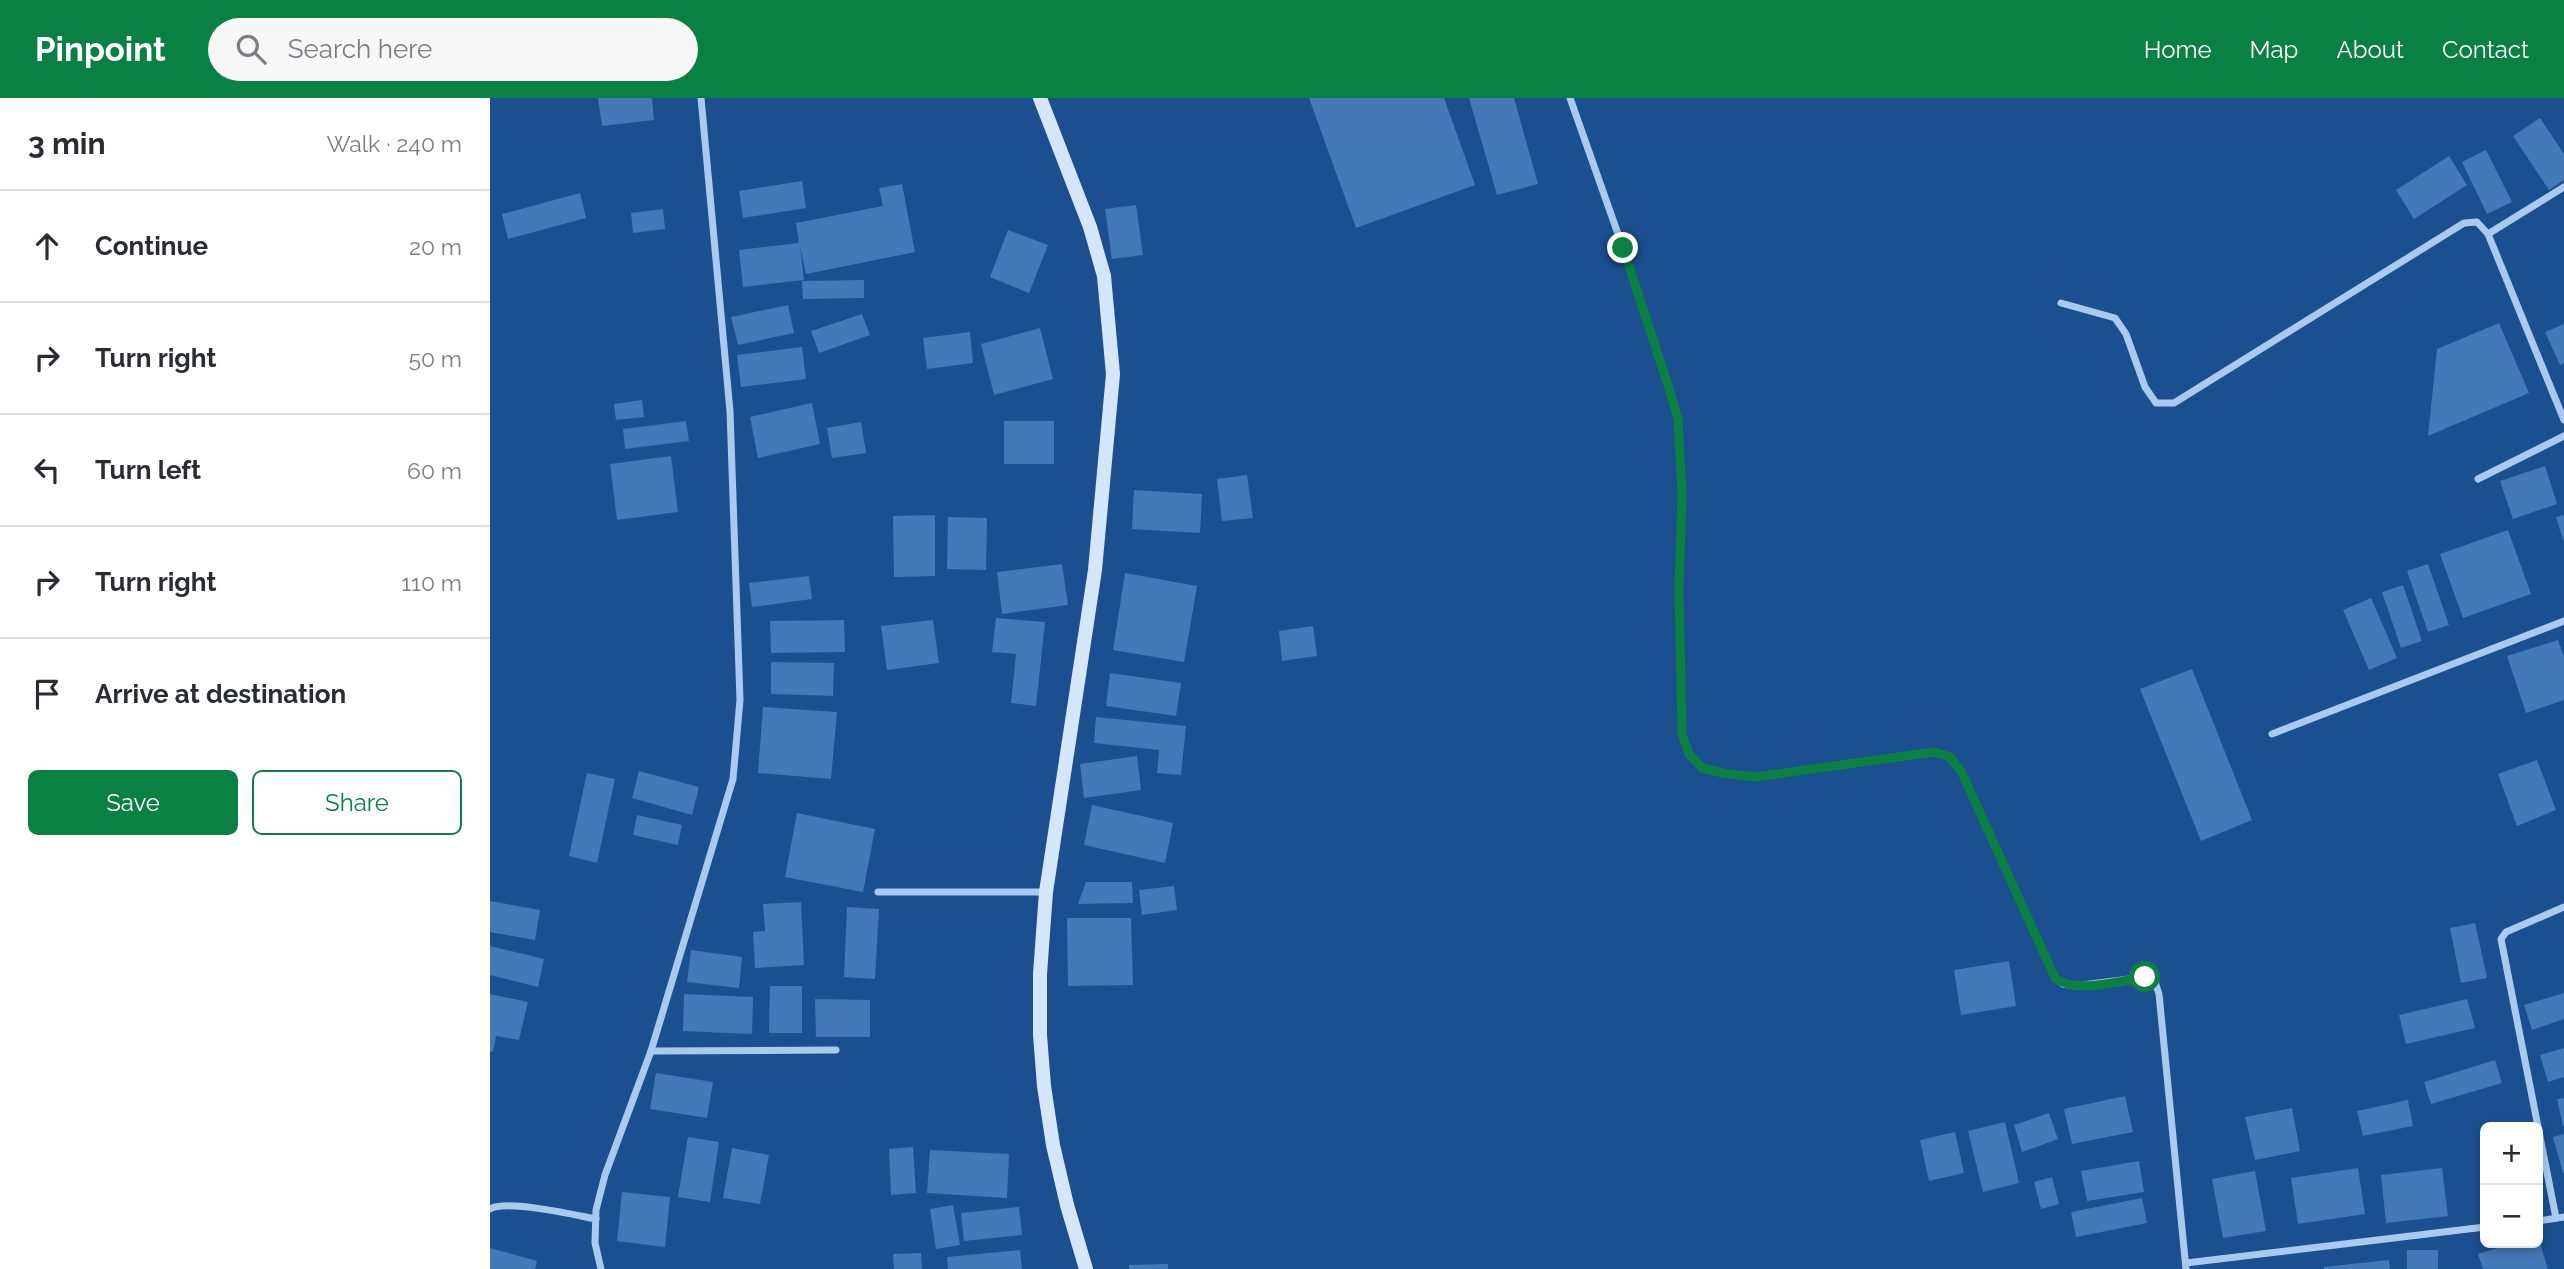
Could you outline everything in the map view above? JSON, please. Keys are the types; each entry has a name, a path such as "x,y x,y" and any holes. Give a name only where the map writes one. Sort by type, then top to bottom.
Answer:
{"street":[{"path":"601,1269 595,1243 596,1219 604,1175 651,1051 733,779 740,700 730,411 701,98"},
{"path":"1040,98 1090,227 1104,276 1113,374 1095,570 1046,892 1040,974 1040,1035 1053,1145 1066,1205 1086,1269"},
{"path":"1570,98 1678,419 1682,495 1680,679 1682,734 1689,754 1702,768 1755,777 1934,752 1950,757 1962,773 2055,978 2063,984 2076,986 2145,977 2155,982 2160,994 2186,1266 2480,1228"},
{"path":"2488,234 2564,187"},
{"path":"2062,303 2115,318 2126,334 2145,387 2156,403 2174,403 2464,223 2477,222 2488,234 2564,420"},
{"path":"2478,480 2564,436"},
{"path":"2272,734 2564,621"},
{"path":"878,892 1046,892"},
{"path":"2560,1217 2501,939 2506,932 2564,906"},
{"path":"651,1051 836,1050"},
{"path":"490,1209 495,1206 517,1205 596,1219"}],"building":[{"path":"598,98 652,98 654,120 602,126"},
{"path":"1309,98 1444,98 1475,185 1356,228"},
{"path":"1469,98 1514,98 1538,184 1497,195"},
{"path":"2540,118 2564,154 2564,180 2549,190 2513,136"},
{"path":"2486,150 2512,202 2487,214 2462,162"},
{"path":"2449,156 2467,185 2414,219 2396,190"},
{"path":"802,181 806,208 743,218 739,191"},
{"path":"902,184 915,252 806,274 800,246 804,280 743,287 739,250 799,243 796,223 883,206 879,188"},
{"path":"580,193 586,218 508,239 502,214"},
{"path":"1136,205 1143,255 1112,259 1105,209"},
{"path":"663,209 665,229 633,233 631,213"},
{"path":"1008,230 1048,245 1029,293 990,277"},
{"path":"864,280 864,298 803,299 802,281"},
{"path":"788,305 794,333 738,345 731,317"},
{"path":"862,314 870,335 819,353 811,331"},
{"path":"2499,323 2529,393 2428,436 2437,349"},
{"path":"2564,324 2564,363 2560,365 2545,332"},
{"path":"1040,328 1053,379 994,395 981,344"},
{"path":"970,332 973,363 927,369 923,338"},
{"path":"802,347 806,379 741,387 737,355"},
{"path":"642,400 644,417 616,420 614,404"},
{"path":"812,403 820,444 758,458 750,417"},
{"path":"686,421 689,441 625,449 623,429"},
{"path":"1004,421 1054,421 1054,464 1004,464"},
{"path":"861,422 866,453 832,458 827,428"},
{"path":"671,456 678,512 617,520 610,464"},
{"path":"2545,466 2557,504 2513,519 2500,481"},
{"path":"1247,475 1253,518 1222,521 1217,479"},
{"path":"1134,490 1202,494 1200,533 1132,529"},
{"path":"935,515 935,576 894,577 893,516"},
{"path":"2564,515 2564,540 2563,540 2556,517"},
{"path":"948,517 987,518 986,570 947,569"},
{"path":"2508,530 2531,594 2463,618 2440,554"},
{"path":"1062,564 1068,605 1002,614 997,572"},
{"path":"2428,564 2449,625 2428,632 2407,571"},
{"path":"1125,573 1197,586 1184,662 1113,650"},
{"path":"809,576 812,599 752,607 749,583"},
{"path":"2403,585 2422,641 2401,648 2382,592"},
{"path":"2371,598 2397,658 2369,670 2343,610"},
{"path":"996,618 1045,622 1036,706 1011,703 1016,654 992,652"},
{"path":"844,620 845,652 771,653 770,621"},
{"path":"933,620 939,663 887,670 881,626"},
{"path":"1313,626 1317,656 1282,661 1279,631"},
{"path":"2558,640 2564,657 2564,700 2526,713 2507,656"},
{"path":"771,662 834,663 833,696 771,694"},
{"path":"2192,669 2252,820 2201,841 2140,689"},
{"path":"1110,673 1181,683 1176,716 1106,706"},
{"path":"763,707 837,712 831,779 758,773"},
{"path":"1096,717 1186,726 1181,775 1157,773 1159,750 1094,743"},
{"path":"1137,756 1141,790 1084,798 1080,764"},
{"path":"2537,760 2556,810 2517,826 2498,774"},
{"path":"639,771 699,787 692,815 632,798"},
{"path":"587,773 615,779 597,863 569,856"},
{"path":"1092,805 1173,823 1165,863 1084,845"},
{"path":"797,813 875,829 863,892 785,877"},
{"path":"637,815 682,825 678,845 633,835"},
{"path":"1086,882 1132,882 1133,903 1078,904"},
{"path":"1174,886 1177,910 1142,915 1139,890"},
{"path":"490,901 540,910 535,940 490,932"},
{"path":"801,902 804,965 755,968 753,932 765,931 763,904"},
{"path":"847,907 879,909 875,979 844,977"},
{"path":"1067,918 1131,918 1133,985 1068,986"},
{"path":"2475,923 2487,978 2461,983 2450,928"},
{"path":"490,946 544,959 538,987 490,975"},
{"path":"691,950 742,957 739,988 687,982"},
{"path":"2009,961 2016,1006 1961,1015 1954,970"},
{"path":"770,986 802,986 802,1033 769,1033"},
{"path":"2564,993 2564,1019 2532,1030 2524,1005"},
{"path":"490,994 528,1002 519,1040 496,1036 493,1052 490,1051"},
{"path":"684,994 753,997 752,1034 683,1031"},
{"path":"815,999 870,1000 870,1037 816,1037"},
{"path":"2467,999 2475,1028 2406,1044 2399,1015"},
{"path":"2564,1048 2564,1077 2548,1082 2540,1055"},
{"path":"2495,1060 2502,1083 2431,1104 2424,1082"},
{"path":"656,1073 713,1082 707,1118 650,1109"},
{"path":"2125,1096 2133,1132 2072,1144 2064,1109"},
{"path":"2564,1098 2564,1126 2563,1126 2557,1099"},
{"path":"2408,1100 2413,1126 2363,1136 2357,1111"},
{"path":"2292,1108 2300,1151 2255,1160 2245,1117"},
{"path":"2049,1113 2058,1139 2022,1152 2014,1125"},
{"path":"2005,1122 2019,1183 1983,1192 1968,1131"},
{"path":"1955,1132 1964,1173 1929,1181 1920,1140"},
{"path":"2564,1134 2564,1173 2563,1173 2553,1137"},
{"path":"688,1137 719,1142 710,1202 678,1197"},
{"path":"913,1147 916,1193 891,1195 889,1149"},
{"path":"732,1148 769,1155 760,1204 723,1198"},
{"path":"930,1150 1009,1154 1007,1198 927,1193"},
{"path":"2139,1161 2144,1192 2087,1201 2081,1171"},
{"path":"2358,1168 2365,1214 2298,1224 2291,1178"},
{"path":"2442,1168 2448,1216 2386,1223 2381,1175"},
{"path":"2255,1171 2266,1231 2223,1238 2212,1179"},
{"path":"2052,1177 2059,1204 2041,1209 2034,1182"},
{"path":"622,1192 670,1197 665,1247 617,1241"},
{"path":"2142,1198 2147,1223 2076,1237 2071,1212"},
{"path":"953,1205 960,1245 936,1249 930,1209"},
{"path":"1019,1207 1022,1235 964,1241 961,1213"},
{"path":"490,1248 537,1261 535,1269 490,1269"},
{"path":"2498,1248 2541,1248 2548,1269 2483,1269 2478,1254"},
{"path":"1020,1250 1022,1269 948,1269 947,1257"},
{"path":"2407,1250 2438,1250 2438,1269 2407,1269"},
{"path":"921,1253 922,1269 894,1269 893,1254"},
{"path":"2389,1260 2390,1269 2324,1269 2324,1267"},
{"path":"1168,1264 1168,1269 1129,1269 1129,1265"}],"route":[{"path":"1623,248 1678,419 1682,495 1679,589 1682,734 1689,754 1702,768 1755,777 1934,752 1950,757 1962,773 2055,978 2063,984 2076,986 2145,977"}]}
